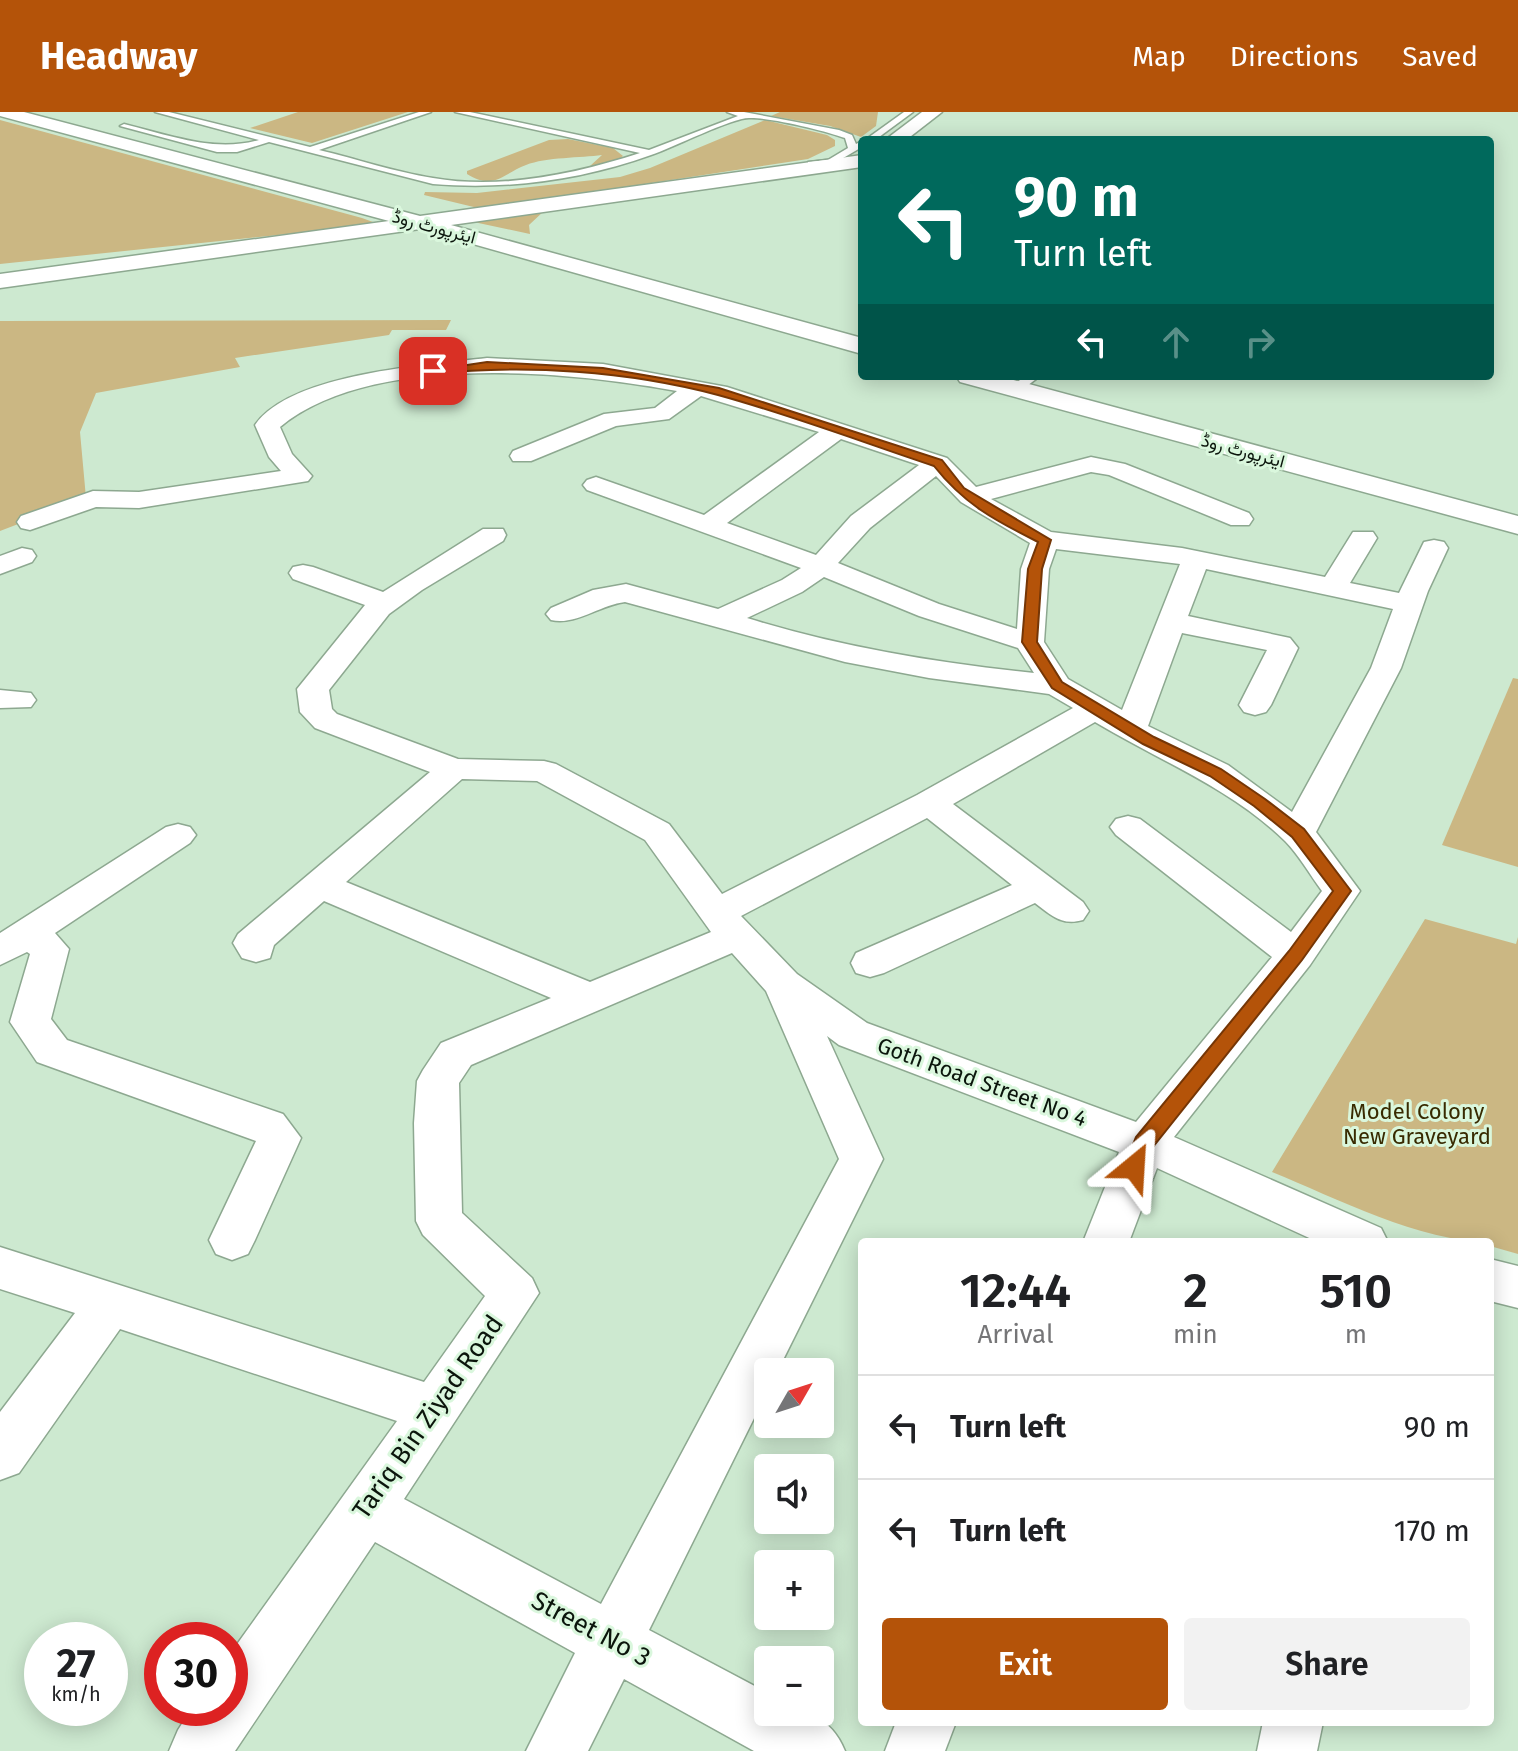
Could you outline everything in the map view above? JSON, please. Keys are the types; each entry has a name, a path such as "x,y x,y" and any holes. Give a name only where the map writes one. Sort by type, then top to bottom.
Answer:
{"main road":[{"name":"ایئرپورٹ روڈ","path":"4,112 422,223 858,345"},
{"name":"ایئرپورٹ روڈ","path":"42,112 116,128 858,331"},
{"path":"74,112 116,128"},
{"path":"885,136 933,112"},
{"path":"0,281 648,192 858,151"},
{"path":"602,262 579,250 543,240 534,231 541,217 558,210 648,192"},
{"name":"ایئرپورٹ روڈ","path":"1025,380 1518,508"},
{"name":"ایئرپورٹ روڈ","path":"1025,380 1518,525"}],"street":[{"path":"30,522 93,499 139,500 299,476 281,457 267,425 292,405 356,382 487,365 603,371 719,392 938,463 960,491 1003,519 1045,540 1087,542 1195,560 1409,604"},
{"path":"522,456 612,419 661,414 697,388"},
{"path":"707,525 838,430"},
{"path":"721,619 792,586 822,566 839,541 890,497 938,463"},
{"path":"970,497 1091,464 1116,469 1240,519"},
{"path":"596,485 822,566 929,610 1029,642"},
{"path":"493,535 412,584 379,608 313,689 316,712 326,721 454,769 544,771 657,832 727,924 783,984 861,1159 556,1751"},
{"path":"1333,588 1363,538"},
{"path":"1045,540 1035,569 1029,642 1057,685 1130,730 1216,772 1298,833 1342,891 1296,955 1144,1143 1108,1238"},
{"path":"1298,833 1386,668 1409,604 1434,548"},
{"path":"1130,730 1195,560"},
{"path":"303,573 367,594 380,602 379,608"},
{"path":"561,614 603,596 626,593 826,651 1010,681 1057,685"},
{"path":"1173,622 1279,644 1283,648 1255,705"},
{"name":"Tariq Bin Ziyad Road","path":"248,1679 515,1293 439,1221 438,1081 456,1054 590,998 727,924 1094,709"},
{"path":"256,948 252,943 454,769"},
{"path":"929,803 1070,911"},
{"path":"1128,827 1296,955"},
{"path":"14,942 178,835"},
{"path":"320,885 590,998"},
{"path":"870,963 1039,887"},
{"path":"14,942 50,949 47,972 32,1001 30,1022 52,1051 268,1126 279,1138 232,1240"},
{"name":"Goth Road Street No 4","path":"783,984 853,1034 1144,1143 1356,1238"},
{"path":"0,1268 434,1409"},
{"path":"1494,1281 1518,1287"},
{"path":"0,1455 110,1304"},
{"name":"Street No 3","path":"366,1508 815,1751"},
{"name":"Tariq Bin Ziyad Road","path":"199,1751 216,1726"},
{"path":"915,1751 924,1726"},
{"path":"1287,1751 1292,1726"}],"lane":[{"path":"159,112 433,181 465,185 560,176 612,166 747,115"},
{"path":"310,150 427,112"},
{"path":"459,112 650,153"},
{"path":"731,112 843,134 858,150"},
{"path":"881,136 899,112"},
{"path":"882,136 909,112"},
{"path":"116,128 217,149 237,149 270,140"}],"green space":[{"path":"298,112 408,112 312,143 250,128"},
{"path":"780,112 878,112 876,126 862,136 830,126 771,116"},
{"path":"0,120 373,222 364,226 0,264"},
{"path":"765,120 827,135 835,140 835,146 808,159 482,209 424,195 425,192 477,193 620,177 650,168"},
{"path":"568,139 613,148 623,156 615,162 590,166 602,155 543,160 492,181 467,174 467,171 549,140"},
{"path":"544,211 529,225 530,234 469,221"},
{"path":"451,320 446,330 392,330 389,335 235,358 240,367 96,393 80,432 86,498 0,531 0,321"},
{"path":"1513,678 1518,679 1518,867 1442,845"},
{"name":"Model Colony New Graveyard","path":"1425,919 1516,944 1518,937 1518,1254 1494,1247 1494,1238 1452,1238 1407,1227 1272,1172"}],"route":[{"path":"433,371 487,365 603,371 719,392 938,463 960,491 1003,519 1045,540 1035,569 1029,642 1057,685 1148,740 1216,772 1260,803 1298,833 1342,891 1296,955 1144,1143 1134,1167"}]}
